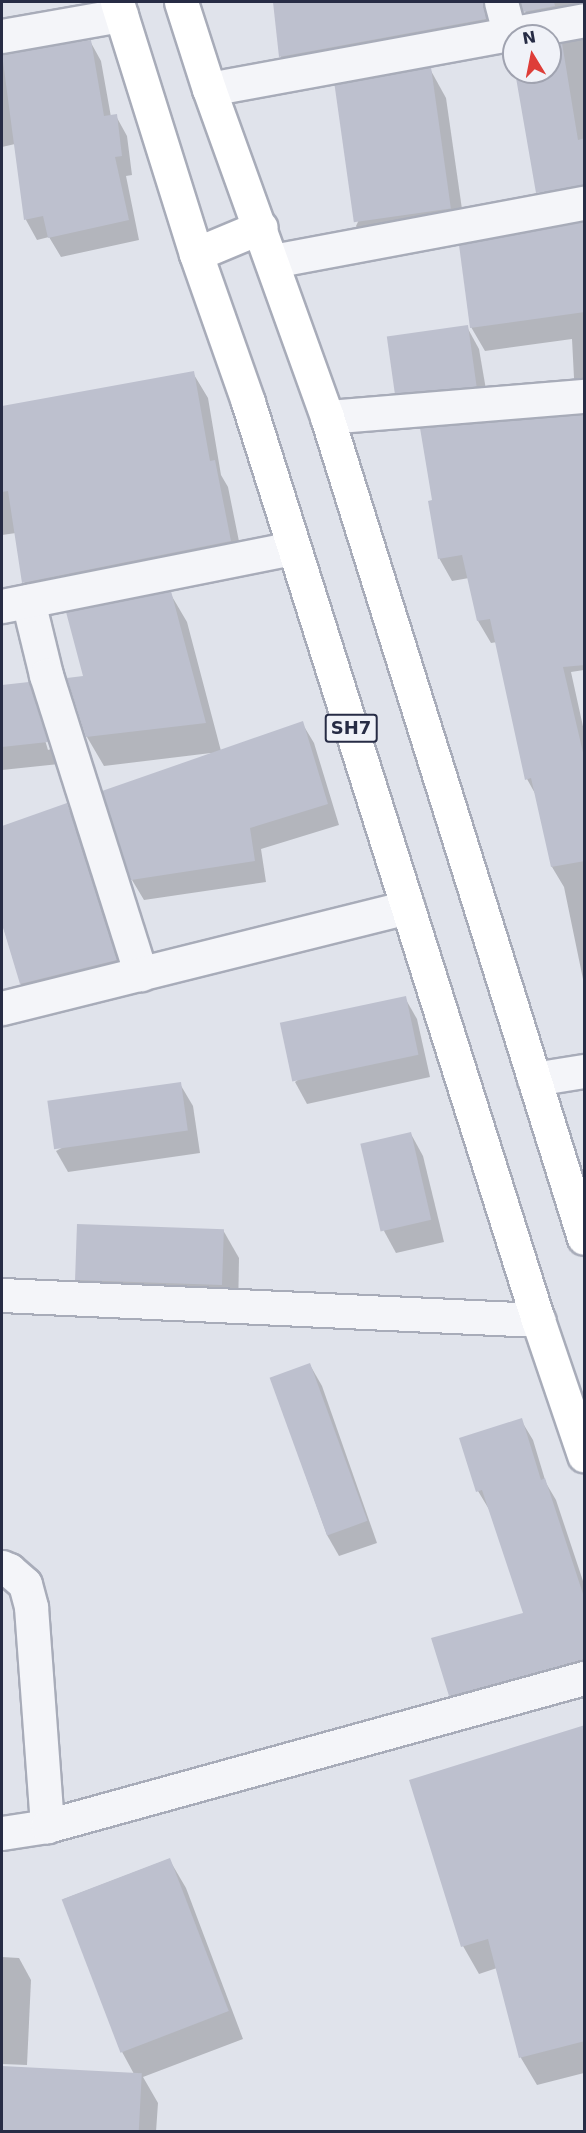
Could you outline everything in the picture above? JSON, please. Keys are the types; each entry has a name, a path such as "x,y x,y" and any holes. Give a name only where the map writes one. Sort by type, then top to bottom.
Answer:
{"main road":[{"path":"181,2 209,89 261,227 327,417 585,1238"},
{"name":"SH7","path":"119,8 196,254 248,402 538,1320 585,1455"},
{"path":"196,254 261,227"}],"street":[{"path":"501,2 507,24"},
{"path":"2,36 119,8"},
{"path":"560,24 585,20"},
{"path":"209,89 502,33"},
{"path":"273,261 585,203"},
{"path":"327,417 585,396"},
{"path":"141,974 46,675 14,603 293,549"},
{"path":"2,1008 408,907"},
{"path":"534,1079 585,1071"},
{"path":"2,1295 538,1320"},
{"path":"2,1567 25,1584 31,1607 47,1826"},
{"path":"2,1833 47,1826 585,1678"}],"building":[{"path":"273,2 483,2 486,19 279,57"},
{"path":"520,2 554,2 555,6 523,12"},
{"path":"91,40 104,116 117,114 122,156 115,157 129,220 48,238 43,216 24,220 2,54"},
{"path":"562,43 578,140 585,138 585,185 536,193 517,84 562,84"},
{"path":"431,67 451,209 354,222 334,81"},
{"path":"585,222 585,312 470,328 459,245"},
{"path":"468,325 477,386 395,398 387,336"},
{"path":"194,371 210,461 215,460 231,541 22,583 8,491 2,492 2,406"},
{"path":"585,415 585,665 563,667 585,761 585,861 551,867 531,778 525,780 490,619 477,621 462,555 438,559 428,501 432,500 420,428"},
{"path":"171,591 206,723 86,737 67,678 83,676 66,612"},
{"path":"29,682 48,742 2,747 2,685"},
{"path":"303,721 328,804 250,828 255,861 131,880 102,791"},
{"path":"67,803 117,960 20,984 2,924 2,826"},
{"path":"406,996 418,1055 292,1082 280,1023"},
{"path":"181,1082 188,1131 54,1149 47,1101"},
{"path":"411,1132 431,1220 381,1231 360,1144"},
{"path":"77,1224 224,1229 222,1285 75,1280"},
{"path":"310,1363 367,1521 327,1536 270,1378"},
{"path":"522,1418 541,1480 545,1478 585,1600 585,1660 449,1696 431,1638 523,1613 482,1490 476,1492 459,1438"},
{"path":"585,1725 585,2041 519,2058 488,1939 461,1947 409,1780"},
{"path":"170,1858 229,2011 120,2053 62,1900"},
{"path":"2,2066 142,2073 139,2132 2,2132"}]}
